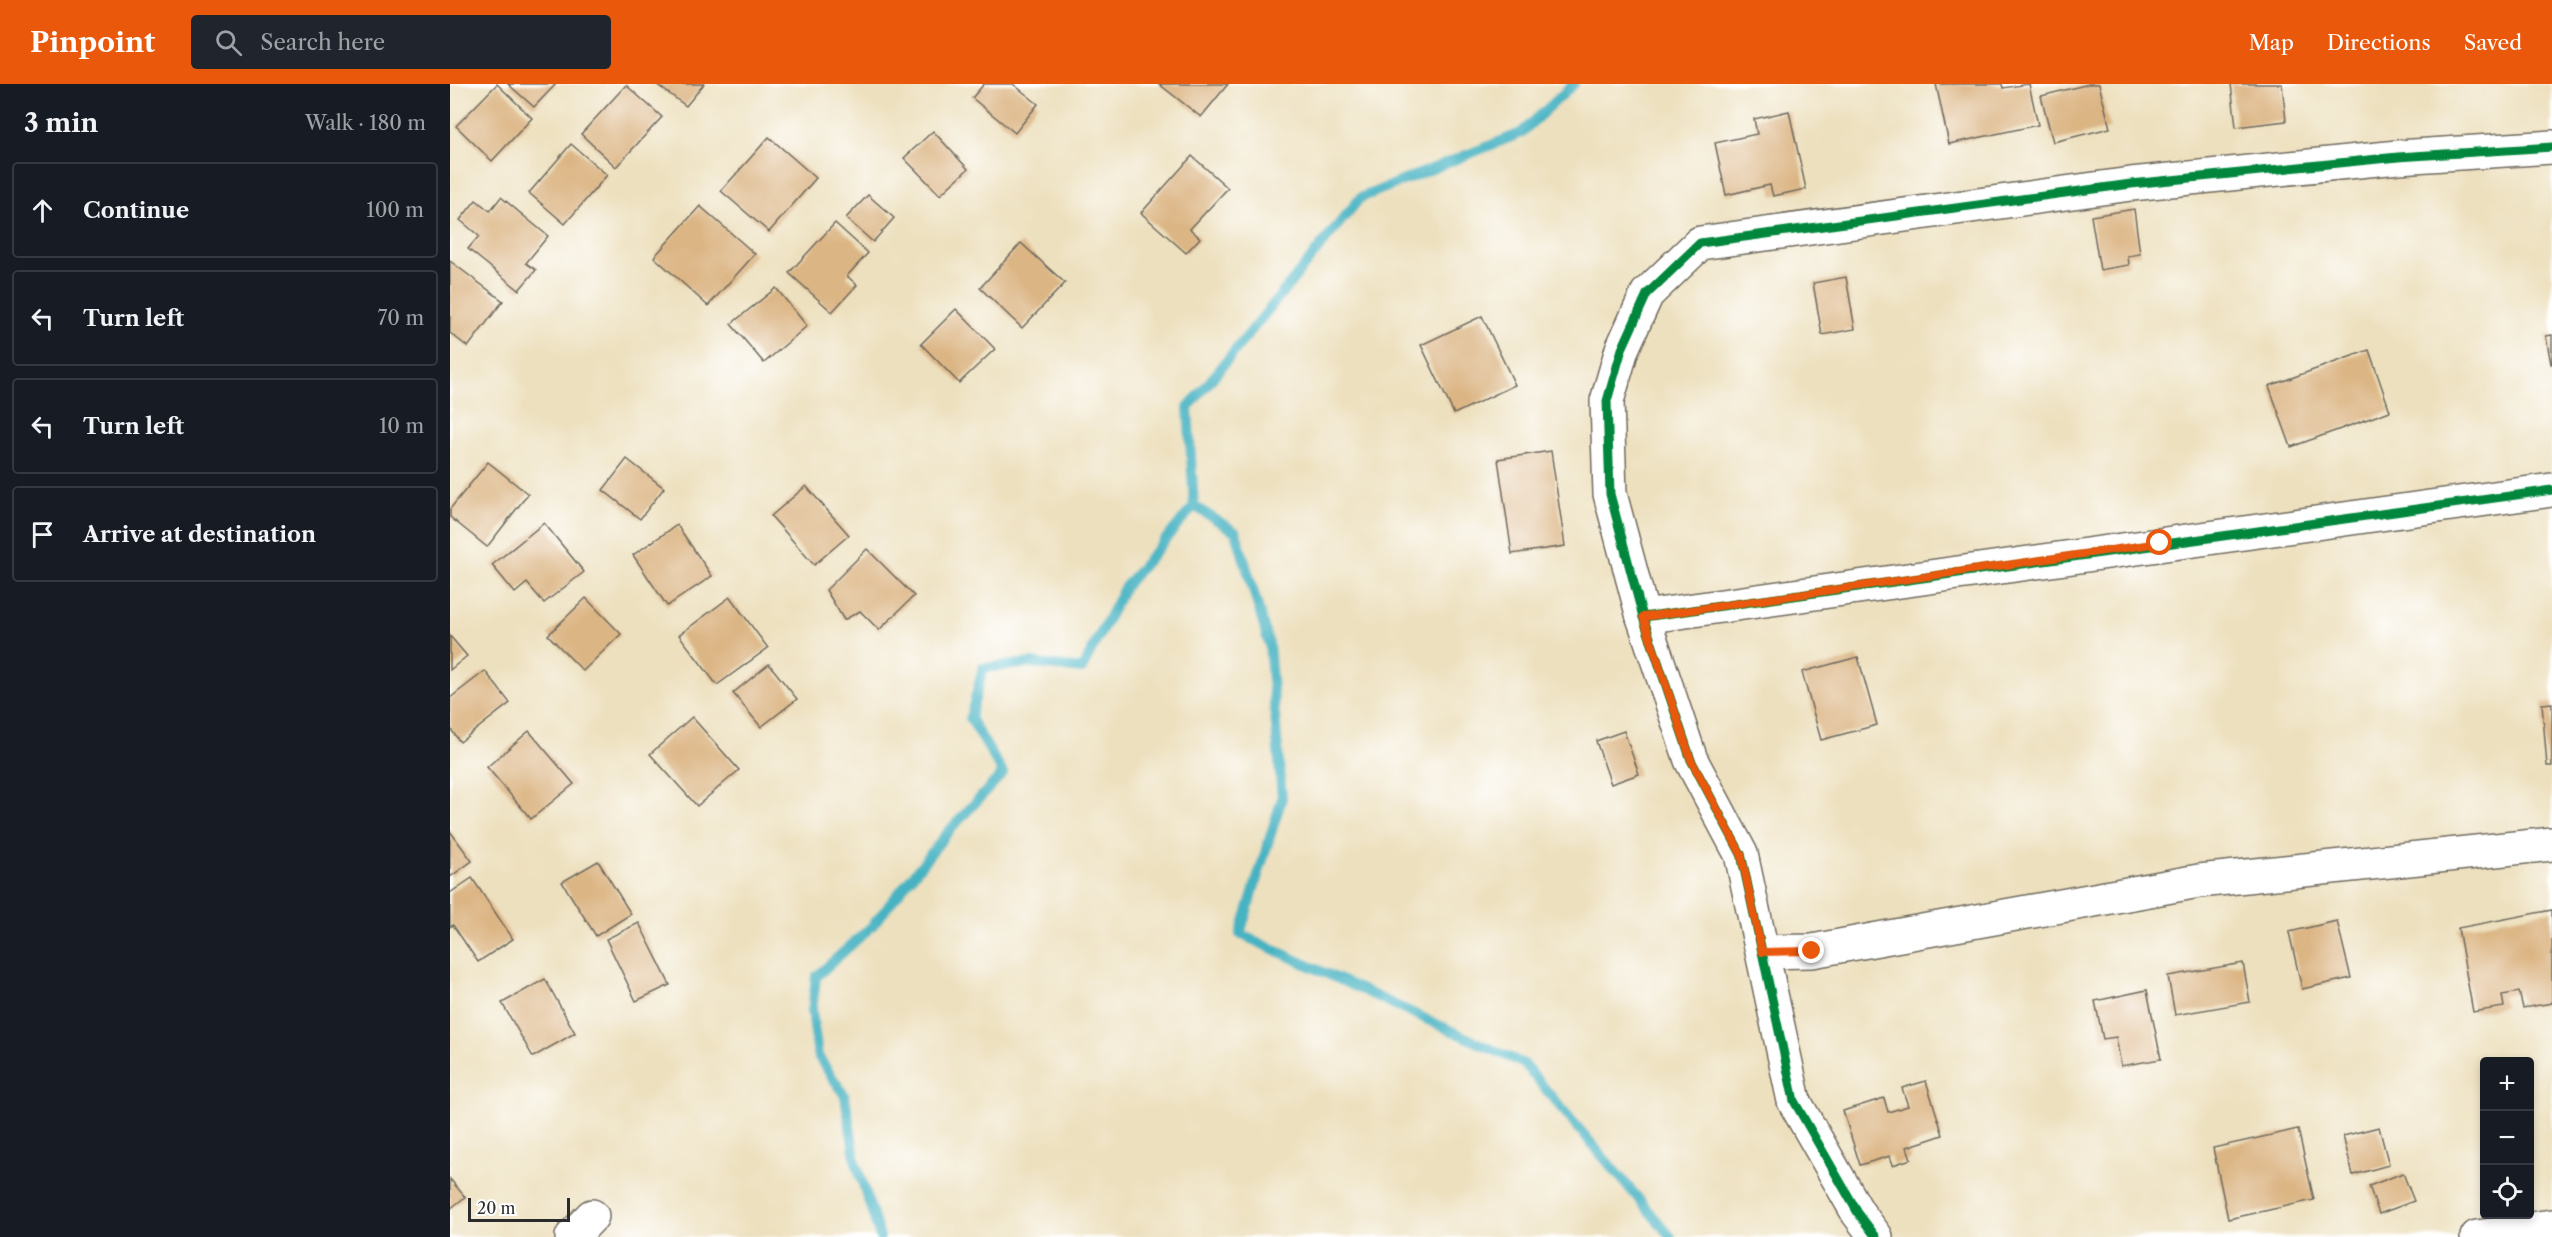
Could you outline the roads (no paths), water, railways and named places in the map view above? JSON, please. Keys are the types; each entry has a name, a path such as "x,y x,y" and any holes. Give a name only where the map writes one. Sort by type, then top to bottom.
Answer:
{"street":[{"path":"1876,1237 1858,1213 1794,1101 1741,854 1691,760 1643,617 1610,494 1607,401 1622,349 1647,294 1700,243 2131,184 2398,157 2552,147"},
{"path":"1643,617 2552,490"},
{"path":"1762,952 1812,951 2199,881 2552,844"},
{"path":"2477,1237 2552,1226"}],"waterway":[{"path":"880,1237 856,1163 845,1096 818,1056 812,1011 816,977 872,926 948,832 1003,773 970,718 983,668 1031,663 1082,669 1124,588 1194,506 1188,408 1360,198 1521,133 1574,84"},
{"path":"1194,506 1236,532 1269,644 1282,798 1240,934 1524,1064 1671,1237"}]}
